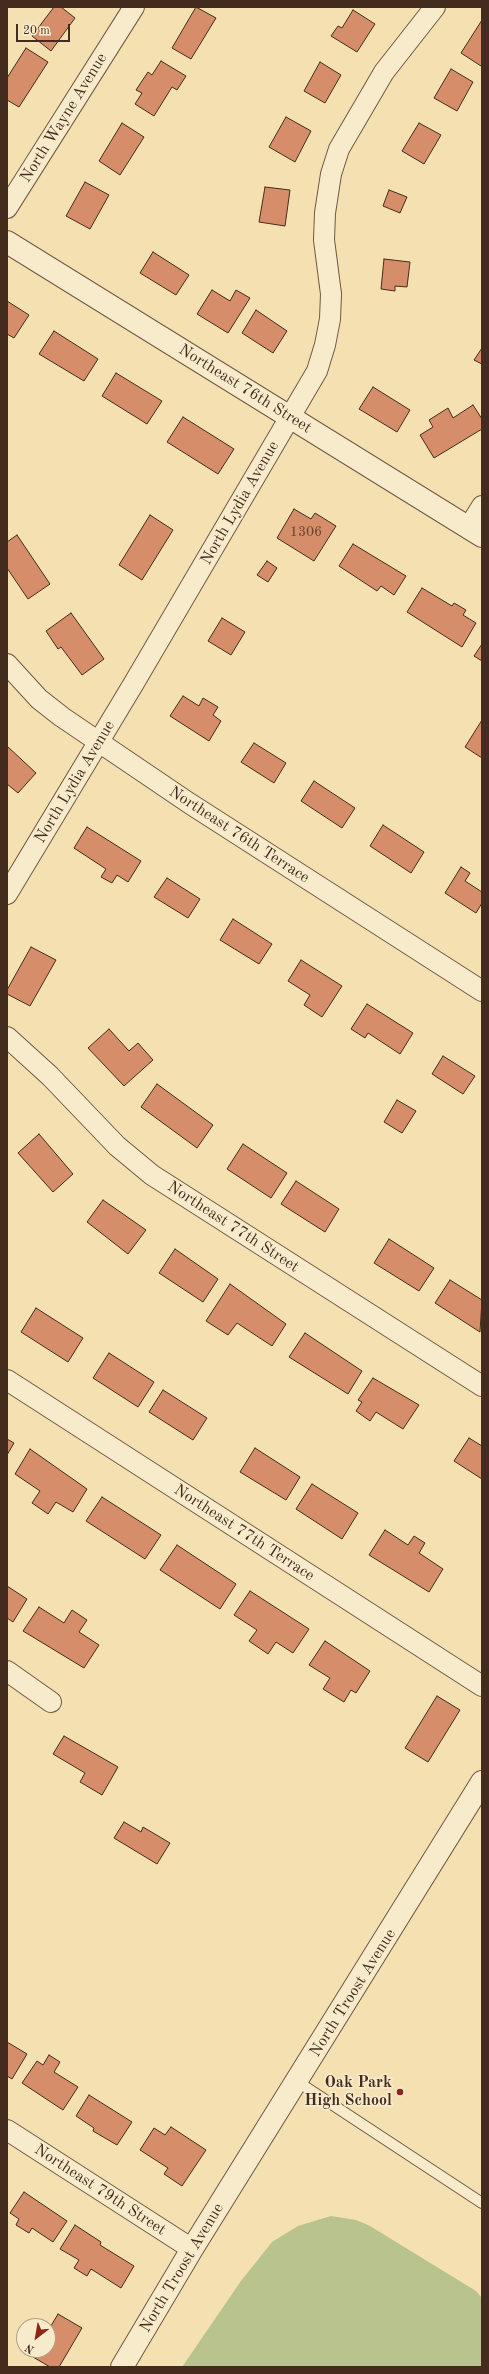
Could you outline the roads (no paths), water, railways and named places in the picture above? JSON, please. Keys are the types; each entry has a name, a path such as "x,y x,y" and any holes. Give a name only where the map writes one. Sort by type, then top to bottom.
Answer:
{"street":[{"name":"North Wayne Avenue","path":"7,208 134,7"},
{"name":"North Lydia Avenue","path":"7,894 99,742 317,371 325,345 330,319 331,294 324,240 325,213 331,174 339,149 384,72 435,7"},
{"name":"Northeast 76th Street","path":"7,242 475,532"},
{"path":"475,532 482,506"},
{"name":"Northeast 76th Terrace","path":"7,664 39,699 62,717 195,807 482,991"},
{"name":"Northeast 77th Street","path":"7,1037 50,1076 117,1146 152,1175 482,1386"},
{"name":"Northeast 77th Terrace","path":"7,1380 482,1686"},
{"path":"7,1671 51,1702"},
{"name":"North Troost Avenue","path":"122,2367 192,2249 298,2082 482,1782"},
{"name":"Northeast 79th Street","path":"7,2130 192,2249"}],"lane":[{"path":"298,2082 482,2202"}],"place":[{"name":"Oak Park High School","path":"400,2092"}]}
